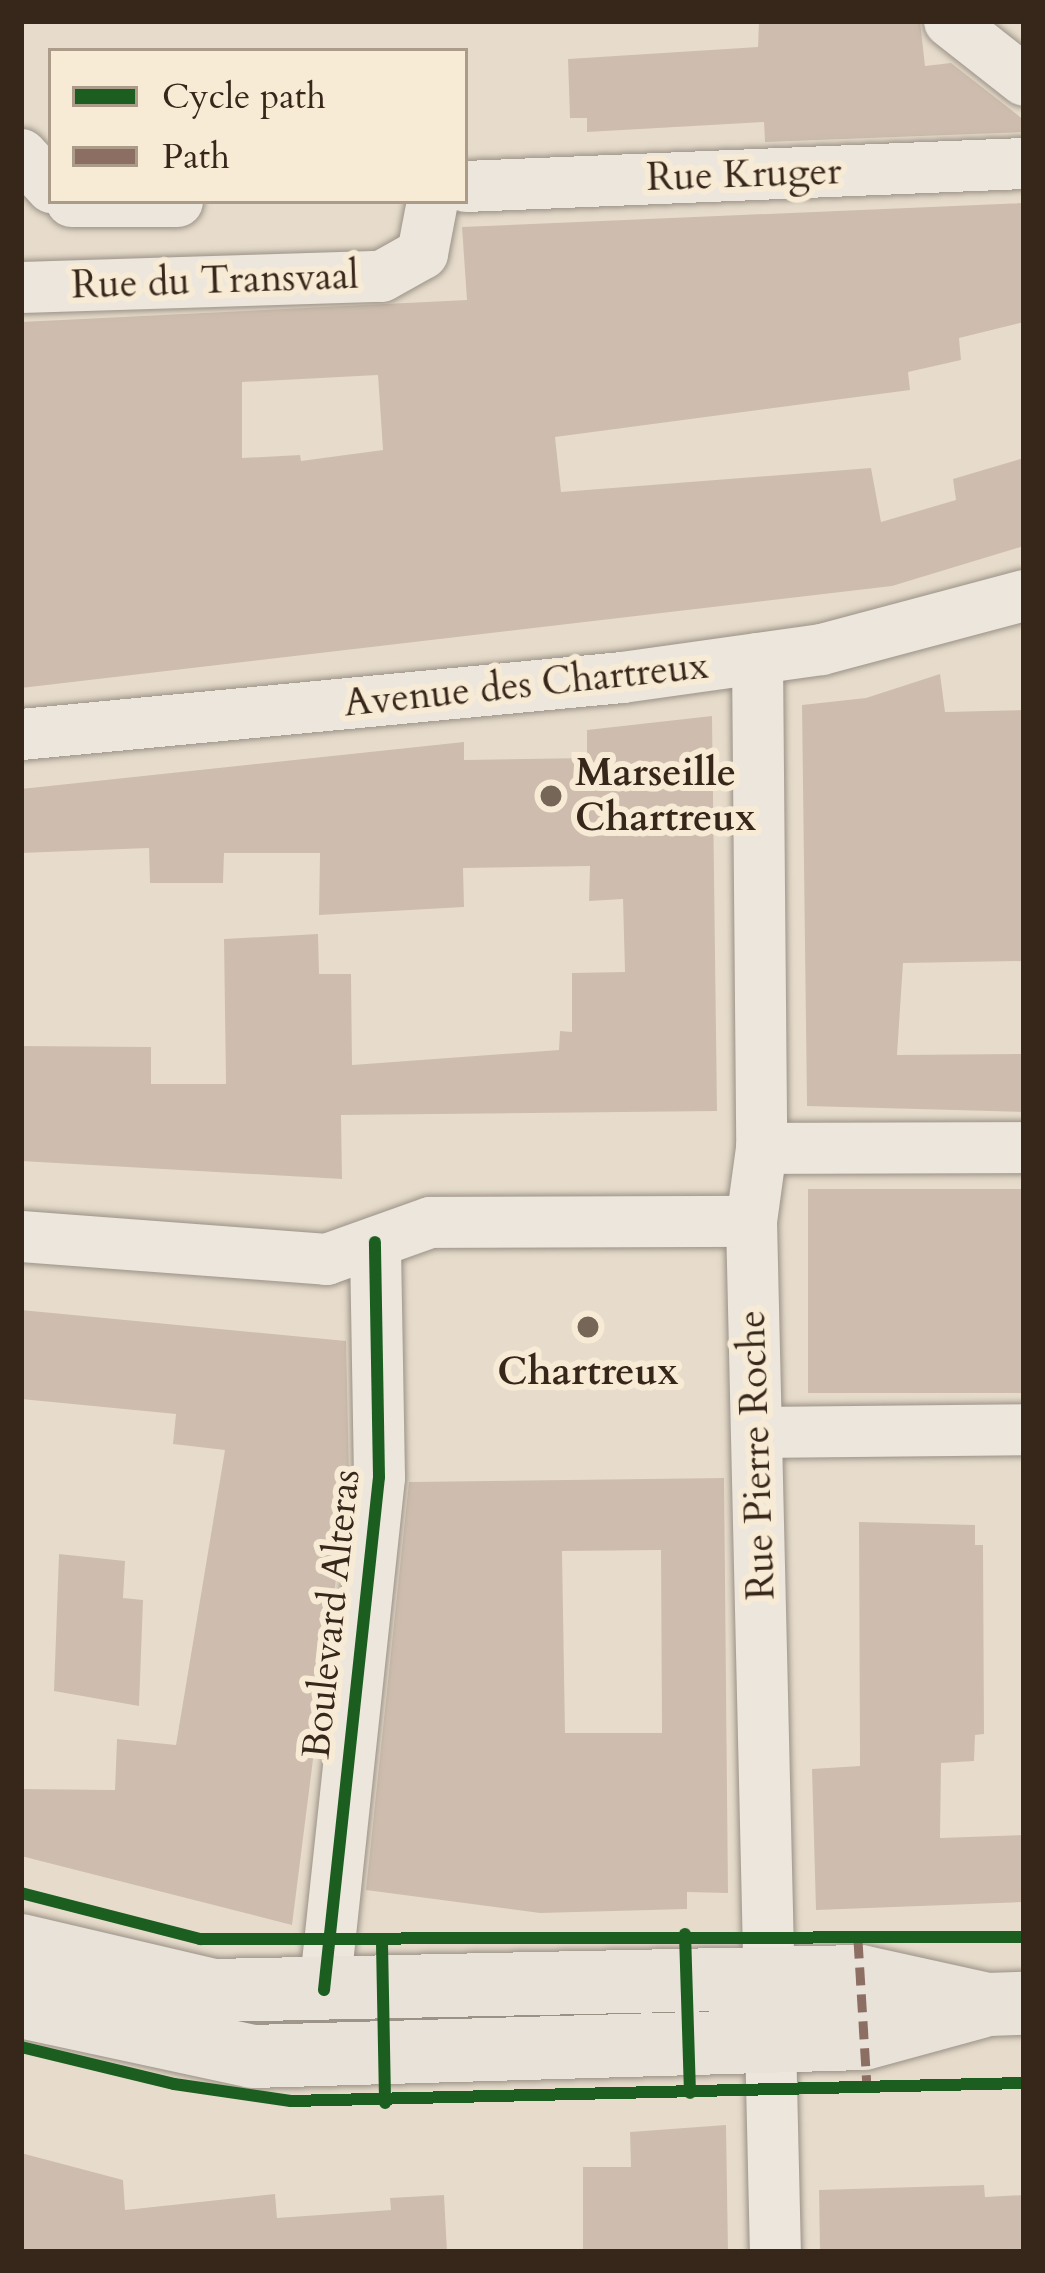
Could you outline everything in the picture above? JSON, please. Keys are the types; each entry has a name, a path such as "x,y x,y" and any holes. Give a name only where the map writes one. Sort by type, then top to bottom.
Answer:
{"main road":[{"path":"21,1945 212,1990 860,1976 1006,2003"},
{"path":"21,2006 252,2056 863,2038 1006,2003"}],"street":[{"path":"949,21 1024,80"},
{"path":"21,154 48,184"},
{"name":"Rue Kruger","path":"468,186 1024,163"},
{"name":"Rue du Transvaal","path":"21,286 381,276 422,253 431,204"},
{"name":"Avenue des Chartreux","path":"21,734 516,690 757,658 1024,595"},
{"name":"Rue Pierre Roche","path":"757,658 761,1148 752,1221 775,2252"},
{"path":"761,1148 1024,1147"},
{"path":"21,1236 326,1259 430,1222 752,1221"},
{"name":"Boulevard Alteras","path":"324,1990 379,1477 375,1242"},
{"path":"757,1432 1024,1429"}],"building":[{"path":"759,21 920,21 925,66 951,63 1024,120 1024,132 765,142 764,122 587,132 587,118 570,118 568,59 758,47"},
{"path":"1024,203 1024,322 959,338 961,360 908,372 910,390 555,437 561,492 871,468 881,522 956,500 953,479 1024,458 1024,546 892,586 21,688 21,322 467,300 462,227","holes":["378,375 383,450 301,461 300,455 242,458 242,382"]},
{"path":"940,674 945,712 1024,710 1024,961 903,963 897,1055 1024,1054 1024,1112 807,1106 802,705 866,698"},
{"path":"712,716 717,1111 341,1115 342,1179 21,1161 21,1046 151,1047 151,1084 226,1084 224,939 318,934 319,974 351,974 352,1065 559,1050 560,1031 572,1032 572,973 625,972 623,899 589,901 590,866 463,868 464,907 319,915 320,853 224,853 223,883 150,883 149,848 21,853 21,789 464,742 464,760 587,758 587,730"},
{"path":"808,1189 1024,1189 1024,1393 808,1393"},
{"path":"21,1310 346,1341 349,1476 292,1925 21,1856 21,1789 115,1790 117,1739 176,1745 225,1450 173,1444 176,1414 21,1399"},
{"path":"724,1478 728,1893 687,1892 687,1909 540,1913 366,1890 409,1482","holes":["661,1550 662,1733 565,1733 562,1551"]},
{"path":"859,1522 975,1525 975,1545 983,1545 984,1734 975,1735 974,1761 941,1763 940,1838 1024,1835 1024,1902 816,1910 812,1769 860,1766"},
{"path":"59,1554 125,1561 123,1598 143,1600 139,1706 54,1691"},
{"path":"726,2125 728,2252 583,2252 583,2167 631,2167 630,2132"},
{"path":"21,2153 123,2180 125,2210 275,2194 277,2218 391,2210 390,2198 444,2195 447,2252 21,2252"},
{"path":"984,2185 985,2197 1024,2195 1024,2252 820,2252 819,2190"}],"marked path":[{"path":"858,1940 867,2089"}],"cycle path":[{"path":"324,1990 379,1477 375,1242"},
{"path":"21,1893 200,1939 1024,1937"},
{"path":"685,1934 690,2093"},
{"path":"382,1943 385,2103"},
{"path":"21,2047 174,2084 291,2101 1024,2083"}],"place":[{"name":"Marseille Chartreux","path":"551,796"},
{"name":"Chartreux","path":"588,1327"}]}
